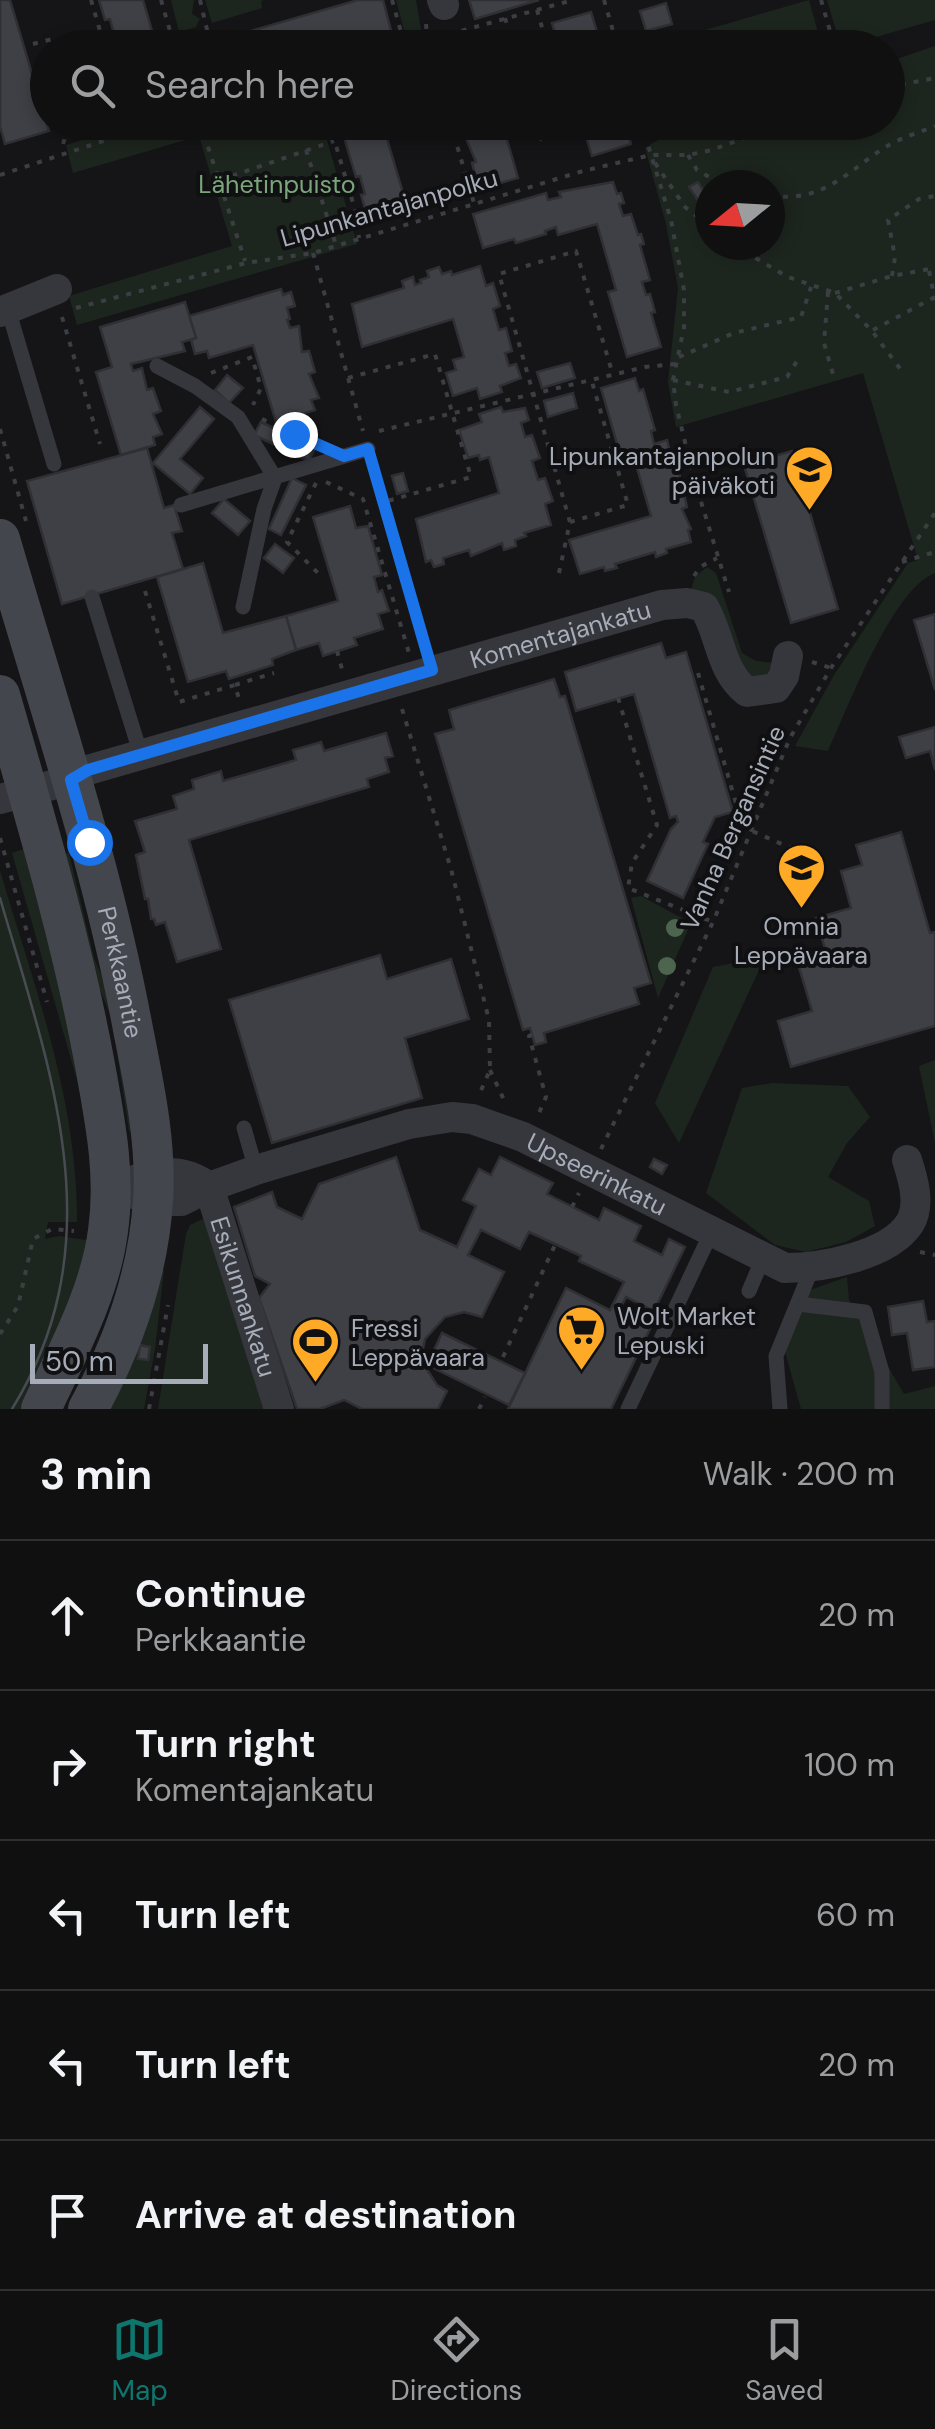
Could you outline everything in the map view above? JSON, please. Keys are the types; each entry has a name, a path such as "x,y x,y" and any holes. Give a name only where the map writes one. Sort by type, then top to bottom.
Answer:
{"main road":[{"name":"Perkkaantie","path":"0,539 75,772 144,1088 154,1187 136,1301 108,1372 88,1409"},
{"name":"Perkkaantie","path":"0,695 11,779 80,992 109,1142 113,1186 102,1262 76,1334 41,1409"}],"street":[{"path":"4,310 59,301"},
{"name":"Komentajankatu","path":"11,779 75,772 142,755 412,671 687,602 704,608 714,624 730,675 748,692 776,688 784,676 788,656"},
{"name":"Upseerinkatu","path":"154,1187 182,1200 256,1170 409,1124 452,1117 472,1119 523,1137 785,1268 812,1268 853,1257 896,1238 911,1221 916,1199 907,1160"},
{"path":"113,1186 154,1187"},
{"name":"Esikunnankatu","path":"209,1186 279,1409"}],"lane":[{"path":"4,310 54,464"},
{"path":"157,366 195,386 238,417 276,478"},
{"path":"181,506 344,456 366,442"},
{"path":"242,607 264,509 276,478"},
{"path":"92,597 142,755"},
{"path":"244,1128 256,1170"},
{"path":"628,1409 711,1234"},
{"path":"749,1290 763,1258"},
{"path":"780,1409 776,1356 812,1268"},
{"path":"798,1304 865,1312 882,1372 882,1409"}],"path":[{"path":"91,0 100,30"},
{"path":"161,0 170,30"},
{"path":"200,0 207,30"},
{"path":"392,0 399,30"},
{"path":"462,30 573,0"},
{"path":"604,0 613,30"},
{"path":"821,0 830,30"},
{"path":"538,10 543,30"},
{"path":"505,18 509,30"},
{"path":"905,84 935,78"},
{"path":"905,139 935,126"},
{"path":"63,144 64,140"},
{"path":"0,174 106,140"},
{"path":"206,140 246,262"},
{"path":"220,180 334,140 356,213 359,238"},
{"path":"455,140 474,203"},
{"path":"646,140 671,220 684,290 684,327 673,380 694,480 730,594"},
{"name":"Lipunkantajanpolku","path":"59,301 246,262 313,253 474,203 650,155 688,155 739,140"},
{"path":"785,194 820,191 841,182 880,150 903,140"},
{"path":"306,150 336,245"},
{"path":"650,155 667,184 695,215"},
{"path":"688,155 697,170"},
{"path":"892,276 895,256 888,220 919,199 935,196"},
{"path":"559,572 570,522 499,274 576,250 613,375"},
{"path":"313,253 384,502 451,869 489,1020 490,1070 472,1119"},
{"path":"759,260 788,277 832,292 872,331 900,370"},
{"path":"832,292 932,270 935,298 872,331"},
{"path":"679,357 734,333 801,317 812,286"},
{"path":"832,292 824,343 835,381"},
{"path":"59,301 100,444"},
{"path":"348,378 435,354 471,477 384,502"},
{"path":"185,383 252,357 261,388 258,401 238,417"},
{"path":"673,380 729,392 787,377 799,358"},
{"path":"366,442 452,412 534,396 645,367 678,364"},
{"path":"570,522 628,506 592,380"},
{"path":"238,417 264,419 344,456"},
{"path":"323,578 287,542 319,478 363,500 412,671"},
{"name":"Vanha Bergansintie","path":"590,1172 712,922 790,738 831,668 935,513"},
{"path":"902,562 935,552"},
{"path":"145,590 179,702 274,673"},
{"path":"788,656 831,668"},
{"path":"697,669 738,810 752,831 809,856"},
{"path":"234,685 242,714"},
{"path":"618,698 657,825 632,863 628,888 712,922"},
{"path":"0,838 51,1015"},
{"path":"532,1035 528,1036 546,1098 534,1125"},
{"path":"490,1070 512,1116"},
{"path":"0,1334 18,1306 33,1239 43,1231 56,1230"},
{"path":"503,1357 555,1244"},
{"path":"150,1409 170,1292"},
{"path":"479,1409 484,1396"}],"green space":[{"path":"171,0 194,0 192,14 200,19 196,27 178,30"},
{"path":"205,0 264,0 262,8 212,23"},
{"path":"396,0 416,0 421,30 404,30"},
{"path":"809,0 817,30 705,30"},
{"path":"827,0 935,0 935,20 900,30 836,30"},
{"path":"935,46 935,573 919,583 888,625 828,751 795,746 834,675 908,563 918,560 863,373 676,427 668,382 678,288 666,224 645,148 661,140 905,140 905,56"},
{"name":"Lähetinpuisto","path":"82,140 185,140 73,173 66,145"},
{"name":"Lähetinpuisto","path":"200,140 327,140 357,244 77,325 69,296 232,246"},
{"path":"707,567 716,573 742,653 756,661 775,663 768,678 751,682 691,590 695,577"},
{"path":"27,848 55,952 93,1150 12,853"},
{"path":"69,853 94,958 116,1010 137,1130 129,1131 112,1019 91,968 62,855"},
{"path":"0,871 52,1044 70,1132 77,1222 48,1222 45,1239 59,1236 93,1241 26,1409 0,1409"},
{"path":"641,896 691,923 658,998 631,898"},
{"path":"765,957 679,1143 655,1103 713,967"},
{"path":"935,1060 935,1143 919,1066"},
{"path":"772,1083 848,1086 870,1117 847,1143 828,1177 869,1201 875,1226 846,1242 806,1252 775,1245 706,1193 742,1088"},
{"path":"207,1217 266,1409 158,1409 186,1234 190,1225"},
{"path":"156,1268 164,1270 144,1409 104,1409"},
{"path":"847,1277 849,1300 904,1394 935,1386 935,1409 801,1409 783,1344 796,1295"}],"building":[{"path":"0,0 10,0 30,67 30,137 5,144 0,126"},
{"path":"99,0 143,0 152,30 113,30 110,19 105,20"},
{"path":"358,0 383,0 391,30 254,30"},
{"path":"469,0 539,0 475,19"},
{"path":"666,3 672,24 646,30 640,11"},
{"path":"591,12 596,30 554,30 552,23"},
{"path":"345,140 387,140 408,210 369,222 360,176 356,177"},
{"path":"467,140 507,140 518,178 479,189 472,163 476,162"},
{"path":"587,140 630,140 631,144 592,156"},
{"path":"613,182 624,203 619,204 623,216 631,214 644,244 640,245 650,280 642,282 646,295 650,294 661,347 627,357 608,292 616,290 597,224 558,235 556,227 516,243 514,239 483,248 473,214 546,193 548,200 561,197 559,192"},
{"path":"480,266 486,286 493,283 500,306 493,309 499,330 506,328 512,351 505,353 509,366 516,364 521,378 500,386 502,392 480,399 477,388 453,396 446,373 456,370 453,360 464,357 453,319 362,347 352,304 404,288 402,281 413,277 415,285 421,283 429,277 427,271 439,267 442,274 451,271 452,275"},
{"path":"281,289 283,295 291,292 295,306 287,308 287,320 290,328 299,326 302,352 309,351 315,372 309,374 319,398 311,400 315,410 276,422 253,345 209,358 207,351 195,354 191,340 196,338 189,316"},
{"path":"185,302 196,338 182,342 185,351 131,364 133,371 142,368 147,390 153,388 161,411 153,414 162,434 153,437 155,445 121,455 96,372 112,367 100,327"},
{"path":"570,363 575,378 542,388 537,372"},
{"path":"227,375 243,388 229,403 215,390"},
{"path":"635,378 639,391 643,389 655,430 651,431 654,444 667,440 670,452 674,451 691,542 666,549 667,553 656,557 655,552 615,564 617,568 605,571 604,567 580,574 569,540 651,516 632,451 620,454 601,388"},
{"path":"573,393 577,408 548,417 544,401"},
{"path":"200,407 214,419 180,459 203,478 190,494 153,463"},
{"path":"501,407 503,412 525,408 529,420 521,423 525,437 532,435 540,458 532,461 538,480 545,478 553,501 545,504 551,525 524,533 526,536 515,540 516,546 504,550 502,543 471,556 469,550 443,558 444,564 434,567 431,560 426,562 416,519 499,493 489,457 468,458 459,430 482,422 479,414"},
{"path":"261,422 315,448 309,461 254,435"},
{"path":"147,448 164,508 174,505 182,531 172,533 183,569 62,604 27,481"},
{"path":"792,451 838,609 791,623 744,465"},
{"path":"403,473 408,491 397,494 392,476"},
{"path":"292,478 306,485 281,535 269,529"},
{"path":"224,499 250,521 238,535 212,513"},
{"path":"350,506 356,528 368,526 382,575 374,577 389,611 378,614 383,629 354,638 357,645 323,656 319,643 296,650 286,616 338,601 313,517"},
{"path":"275,544 294,558 283,573 264,558"},
{"path":"203,563 223,633 286,616 296,650 272,659 273,665 229,679 226,671 188,682 157,577"},
{"path":"935,614 935,690 914,620"},
{"path":"661,643 666,658 686,652 733,812 715,817 703,842 708,844 683,898 647,881 678,822 676,816 670,818 634,694 576,711 565,672"},
{"path":"554,679 560,697 565,696 651,983 634,988 639,1004 544,1033 546,1042 535,1045 530,1028 523,1030 435,734 454,729 449,710"},
{"path":"935,727 935,770 930,751 906,758 899,737"},
{"path":"386,733 393,756 385,758 389,772 367,779 369,787 189,840 221,949 177,962 165,922 156,925 145,899 136,855 145,852 135,821 177,809 173,796 194,789 192,780 221,771 223,781 296,760 293,750 321,742 324,751"},
{"path":"901,832 930,933 935,932 935,1026 791,1067 778,1021 812,1011 799,967 828,959 816,918 851,908 841,871 862,865 856,845"},
{"path":"380,955 387,979 451,959 469,1019 405,1038 422,1098 272,1143 229,1000"},
{"path":"396,1157 420,1230 457,1247 476,1206 463,1200 479,1169 491,1175 500,1157 553,1183 547,1194 599,1220 604,1208 641,1226 634,1241 662,1255 669,1239 685,1247 654,1311 626,1297 618,1313 650,1329 611,1409 508,1409 566,1288 610,1310 624,1282 529,1232 520,1249 481,1230 468,1255 504,1272 482,1317 464,1312 445,1317 425,1339 426,1368 437,1385 447,1391 438,1409 362,1409 344,1400 320,1409 297,1409 259,1298 270,1284 255,1276 234,1207 272,1192 277,1207 302,1219 319,1184"},
{"path":"654,1159 667,1165 662,1174 650,1167"},
{"path":"923,1301 927,1322 935,1321 935,1367 913,1370 907,1333 892,1335 888,1307"},
{"path":"442,1333 525,1373 509,1405 427,1365"},
{"path":"140,1345 150,1347 148,1360 138,1359"}],"tram line":[{"path":"0,898 53,1091 64,1155 67,1218 61,1282 43,1346 12,1409"}],"place":[{"name":"Lipunkantajanpolun päiväkoti","path":"810,512"},
{"name":"Omnia Leppävaara","path":"801,910"},
{"name":"Wolt Market Lepuski","path":"582,1372"},
{"name":"Fressi Leppävaara","path":"316,1384"}],"route":[{"path":"89,842 71,780 88,770 432,670 368,449 344,456 294,434"}]}
